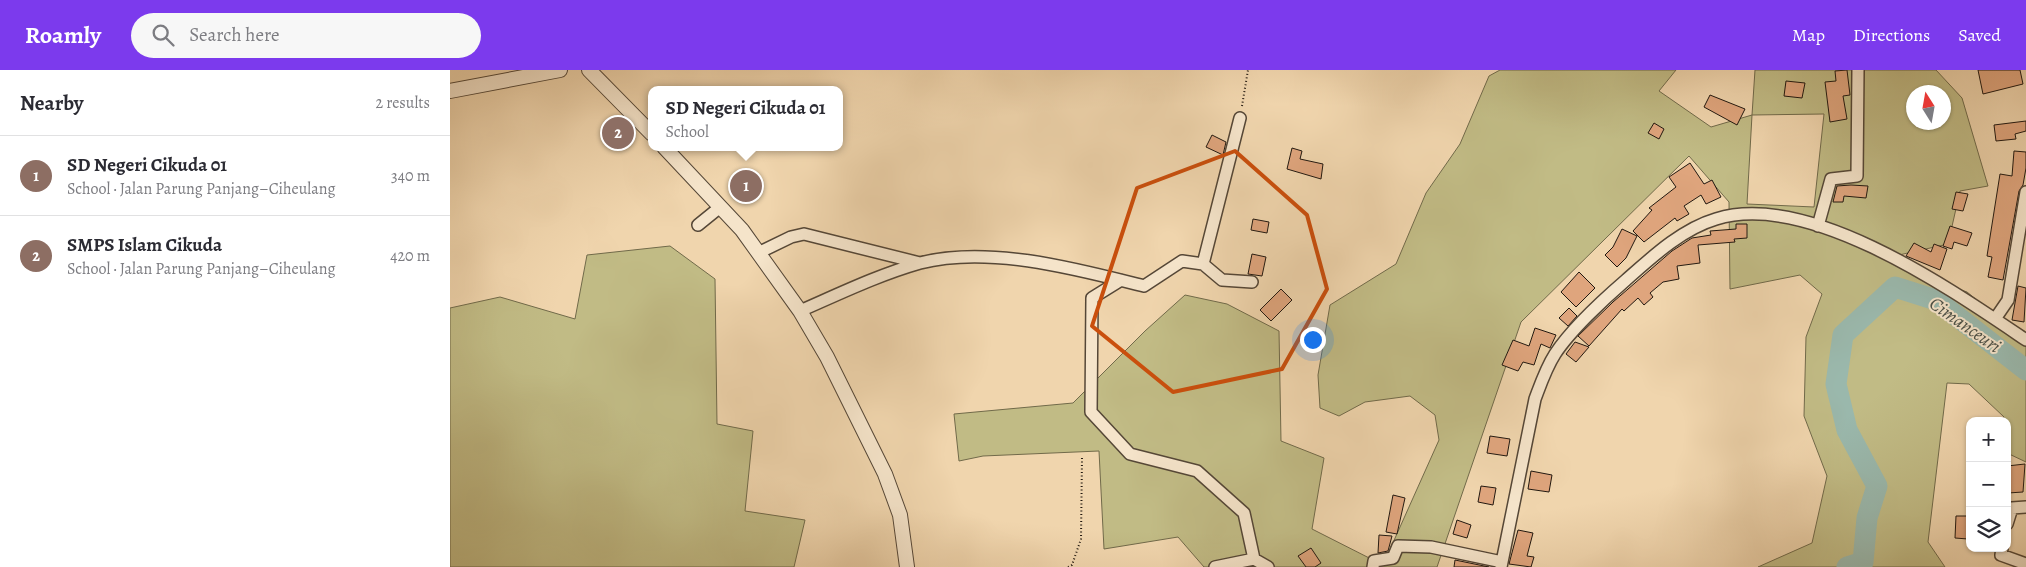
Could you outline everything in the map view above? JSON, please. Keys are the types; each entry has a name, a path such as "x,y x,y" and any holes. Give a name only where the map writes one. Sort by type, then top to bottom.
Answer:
{"street":[{"path":"450,91 560,70"},
{"path":"589,70 648,130"},
{"path":"1818,226 1831,179 1857,176 1858,70"},
{"path":"1203,264 1240,118"},
{"path":"668,151 719,208 742,230 800,311 827,357 886,474 900,515 906,567"},
{"path":"1995,319 2008,300 2026,192"},
{"path":"698,225 719,208"},
{"path":"1373,567 1374,561 1393,558 1398,546 1431,547 1501,564 1535,399 1543,376 1556,353 1607,296 1654,255 1694,229 1716,219 1740,214 1766,215 1818,226 1864,242 1900,259 2026,340"},
{"path":"758,253 792,237 804,234 920,263"},
{"path":"800,311 867,282 920,263 947,258 1004,256 1144,286 1182,261 1203,264 1222,280 1252,282"},
{"path":"1122,280 1092,298 1091,412 1130,454 1197,471 1244,513 1254,559"},
{"path":"2011,511 2012,508 2026,507"},
{"path":"2001,552 2001,555 2026,564"},
{"path":"1215,567 1254,559 1268,567"}],"path":[{"path":"1240,118 1248,70"},
{"path":"1068,567 1072,565 1081,539 1082,457"}],"highlighted area":[{"path":"1235,151 1307,215 1327,289 1282,369 1173,392 1092,326 1137,188"}],"shaded area":[{"path":"1500,70 1676,70 1659,91 1711,127 1752,115 1755,70 1936,70 1950,85 1906,85 1906,130 1951,130 1951,86 1962,98 1988,186 1960,191 1948,244 1899,255 1901,268 1967,292 2026,340 2026,462 2011,455 2011,417 2004,417 1969,384 1947,383 1928,542 1945,567 1758,567 1812,543 1827,476 1804,416 1806,337 1822,294 1800,275 1730,289 1729,202 1689,156 1521,322 1437,567 1204,567 1178,537 1104,549 1099,451 983,456 959,461 954,414 1073,403 1145,331 1185,295 1227,304 1279,331 1281,441 1324,458 1312,529 1383,565 1439,440 1435,415 1410,396 1365,402 1339,416 1320,408 1318,375 1330,305 1396,264 1426,193 1460,144 1489,76","holes":["1824,114 1814,207 1747,204 1752,115"]},
{"path":"670,246 715,279 717,424 753,431 745,511 805,520 794,567 450,567 450,308 500,297 575,319 587,255"}],"building":[{"path":"1847,70 1850,95 1843,96 1847,119 1830,122 1825,82 1836,81 1835,71"},
{"path":"1978,70 2020,70 2023,84 1983,94"},
{"path":"1786,81 1805,83 1802,98 1784,96"},
{"path":"1710,95 1745,109 1737,125 1704,107"},
{"path":"2026,121 2026,131 2015,134 2016,139 1996,141 1994,125"},
{"path":"1654,123 1664,129 1659,139 1648,133"},
{"path":"1212,135 1226,142 1223,155 1206,147"},
{"path":"1292,148 1302,151 1300,159 1323,164 1321,179 1287,169"},
{"path":"2014,151 2026,152 2026,168 2023,185 2019,191 2003,280 1988,277 1992,257 1987,256 2000,174 2012,176"},
{"path":"1690,163 1704,184 1712,180 1721,197 1706,204 1701,195 1684,206 1689,214 1677,221 1675,218 1644,242 1633,231 1652,210 1649,208 1676,187 1669,177"},
{"path":"1837,186 1868,186 1866,198 1844,196 1843,202 1833,202"},
{"path":"1956,192 1968,194 1963,211 1952,209"},
{"path":"1253,219 1269,222 1267,233 1251,230"},
{"path":"1736,224 1747,224 1747,238 1734,239 1735,242 1698,245 1700,263 1677,266 1679,279 1663,282 1650,293 1653,297 1644,305 1638,298 1624,311 1622,309 1589,346 1578,336 1613,302 1672,251 1692,238 1711,235 1710,231 1736,229"},
{"path":"1950,226 1972,233 1967,246 1954,242 1952,249 1943,246"},
{"path":"1622,229 1637,236 1626,258 1617,267 1605,255 1613,247"},
{"path":"1914,243 1931,252 1934,244 1947,249 1940,270 1906,256"},
{"path":"1252,254 1266,257 1262,276 1248,274"},
{"path":"1579,272 1595,288 1576,307 1561,292"},
{"path":"2018,286 2026,288 2024,322 2012,320"},
{"path":"1281,289 1292,300 1271,321 1260,310"},
{"path":"1569,308 1577,316 1568,326 1559,318"},
{"path":"1535,328 1556,335 1550,348 1541,344 1534,365 1523,362 1518,371 1502,365 1513,340 1529,346"},
{"path":"1575,342 1589,347 1576,362 1566,354"},
{"path":"1490,436 1510,439 1507,456 1487,453"},
{"path":"2025,464 2023,492 2011,493 2011,466"},
{"path":"1531,471 1552,475 1549,492 1528,489"},
{"path":"1481,486 1496,488 1493,505 1478,502"},
{"path":"1393,495 1405,498 1397,534 1386,532"},
{"path":"1956,516 1966,516 1966,539 1955,538"},
{"path":"1457,520 1471,525 1467,538 1453,534"},
{"path":"1518,530 1533,533 1527,556 1534,557 1531,567 1509,564"},
{"path":"1379,535 1392,536 1388,551 1378,553"},
{"path":"1311,548 1321,563 1315,567 1306,567 1298,556"},
{"path":"1455,560 1489,567 1454,567"}],"waterway":[{"name":"Cimanceuri","path":"1847,567 1863,562 1867,518 1877,486 1847,430 1836,384 1843,335 1895,287 1936,300 2026,370"}],"place":[{"name":"SMPS Islam Cikuda","path":"618,133"},
{"name":"SD Negeri Cikuda 01","path":"746,186"}]}
